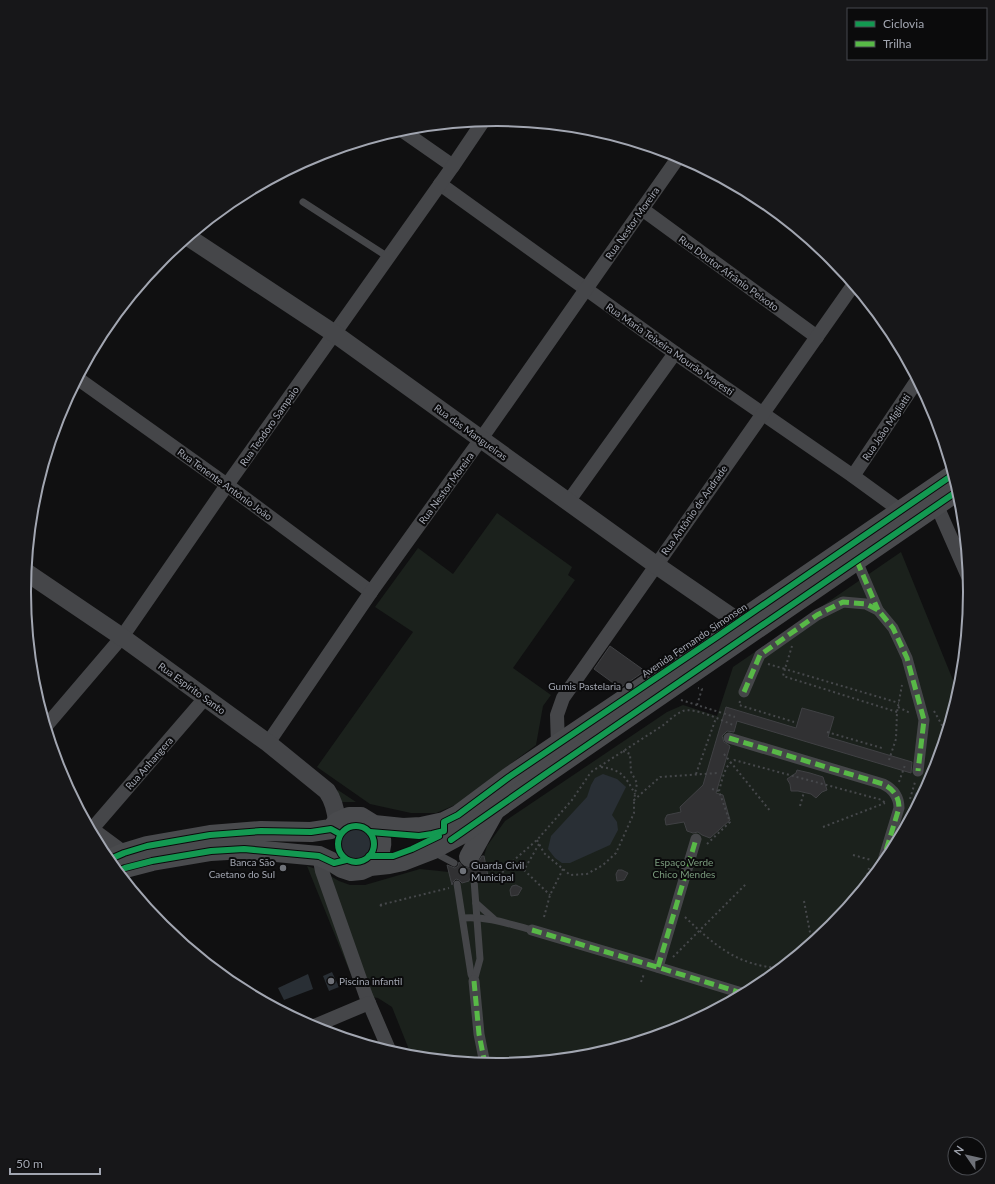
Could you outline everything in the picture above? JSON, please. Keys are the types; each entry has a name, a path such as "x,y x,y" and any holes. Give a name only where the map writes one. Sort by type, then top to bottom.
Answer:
{"main road":[{"name":"Avenida Fernando Simonsen","path":"123,859 152,861 211,851 278,851 326,859 351,871 413,858 434,849 460,835 495,810 901,511 949,477"},
{"name":"Avenida Fernando Simonsen","path":"123,859 148,846 210,835 261,831 311,832 334,826 349,817 361,817 374,824 403,828 421,828 444,822 458,815 509,777 558,745 745,627 857,561 953,494"},
{"path":"464,860 495,810"},
{"path":"370,866 378,858 382,844 379,832 374,824"},
{"path":"326,859 329,855 327,846 334,826"}],"street":[{"name":"Rua Teodoro Sampaio","path":"50,722 122,637 227,485 335,334 480,126"},
{"path":"407,134 453,166"},
{"name":"Rua Nestor Moreira","path":"268,743 371,592 481,440 676,161"},
{"name":"Rua Maria Teixeira Mourão Maresti","path":"440,184 674,353 853,476 901,511"},
{"name":"Rua Doutor Afrânio Peixoto","path":"642,209 817,337"},
{"name":"Rua das Mangueiras","path":"192,240 335,334 481,440 745,627"},
{"name":"Rua Antônio de Andrade","path":"558,745 558,715 563,698 851,288"},
{"path":"568,502 674,353"},
{"name":"Rua Tenente Antônio João","path":"82,381 227,485 371,592"},
{"name":"Rua João Migliatti","path":"853,476 915,384"},
{"path":"937,506 963,565"},
{"path":"857,561 878,610 893,628 907,658 924,720 918,771"},
{"name":"Rua Espírito Santo","path":"32,576 122,637 268,743 327,791 335,806 334,826"},
{"path":"744,692 760,656 817,615 843,602 866,604 878,610"},
{"name":"Rua Anhangera","path":"93,825 205,698"},
{"path":"729,738 883,784 891,789 889,801 898,798 899,808 880,858"},
{"path":"103,840 123,859"},
{"path":"658,967 700,843"},
{"path":"326,859 322,871 369,1003 387,1045"},
{"path":"532,930 738,992"},
{"path":"474,981 479,1034 484,1058"},
{"path":"320,1023 369,1003"}],"lane":[{"path":"303,202 388,257"},
{"path":"434,849 441,856 464,860"},
{"path":"474,880 480,959 474,981"},
{"path":"455,886 463,918 471,974 474,981"},
{"path":"476,903 494,920"},
{"path":"463,918 477,917 532,930"}],"path":[{"path":"796,630 783,676 897,712"},
{"path":"757,661 899,703"},
{"path":"889,760 896,739 897,712 903,681"},
{"path":"695,687 702,689 697,705 735,717"},
{"path":"739,705 794,722"},
{"path":"500,877 505,868 538,840 572,800 591,772 682,712 690,710 733,725"},
{"path":"934,711 943,728"},
{"path":"696,774 716,718"},
{"path":"827,732 882,748"},
{"path":"538,840 544,853 570,875 587,874 603,865 616,853 634,813 634,800 637,783 631,772 630,754 623,751"},
{"path":"724,754 771,812"},
{"path":"700,843 730,822 719,791 727,767 730,762 734,760 889,801"},
{"path":"823,827 889,801 904,765"},
{"path":"599,767 619,772 627,778 635,794"},
{"path":"634,800 660,777 718,773"},
{"path":"712,789 719,791"},
{"path":"800,806 804,792"},
{"path":"539,844 524,870 550,895"},
{"path":"853,855 877,863"},
{"path":"867,878 870,867"},
{"path":"544,917 550,895 563,869"},
{"path":"673,957 747,883"},
{"path":"383,907 380,905 455,886"},
{"path":"437,894 440,890"},
{"path":"804,901 811,937"},
{"path":"681,923 683,915 699,931 718,946 736,957 756,964 775,967"},
{"path":"672,953 676,961"}],"green space":[{"path":"497,513 572,567 568,575 575,580 513,668 551,695 543,706 536,745 455,805 436,813 411,813 370,804 317,767 413,632 375,607 418,548 453,574"},
{"name":"Espaço Verde Chico Mendes","path":"901,552 955,684 939,742 916,798 902,825 885,851 868,876 848,900 805,943 757,980 704,1010 647,1034 589,1050 528,1058 467,1058 409,1051 392,1007 378,998 366,996 360,997 307,866 322,871 339,881 350,885 365,885 420,869 449,872 452,885 488,876 484,856 487,846 505,821 667,712 683,705 717,716 733,667"},
{"path":"338,790 356,802 342,802"}],"shaded area":[{"path":"603,774 617,779 626,787 612,815 617,822 618,830 610,845 570,863 562,863 555,858 548,849 551,836 587,797 595,778"},
{"path":"919,791 910,809 915,793"},
{"path":"359,826 368,831 372,836 372,850 368,855 363,859 353,860 349,859 340,850 339,840 340,836 349,827"},
{"name":"Piscina infantil","path":"332,972 339,987 329,991 323,976"},
{"path":"308,974 313,989 284,1000 278,988"}],"building":[{"path":"610,646 645,671 620,688 594,669"},
{"path":"726,707 796,728 802,708 834,717 828,737 912,762 911,773 737,721 734,732 727,731 722,736 724,742 730,746 716,793 723,795 730,820 710,838 698,832 693,833 687,831 684,822 666,825 665,819 667,815 681,812 680,807 703,785"},
{"path":"797,770 823,777 827,790 822,792 816,798 811,794 791,791 790,784 787,779 796,773"},
{"path":"482,856 484,856 488,876 479,879 473,875 469,881 462,883 456,879 452,885 447,865 455,868 458,866 459,862 463,867 475,867"},
{"path":"618,870 628,873 624,880 617,881 616,874"},
{"path":"516,885 522,888 518,895 511,896 510,890 512,886"}],"marked path":[{"path":"857,561 878,610"},
{"path":"744,692 760,655 817,615 843,602 866,604 878,610 893,628 907,658 924,720 918,771"},
{"path":"729,738 883,784 890,788 897,796 899,808 887,848"},
{"path":"658,967 696,839"},
{"path":"532,930 738,992"},
{"path":"474,981 479,1034 484,1058"}],"cycle path":[{"path":"370,832 419,836 444,831 444,822 458,815 509,777 949,477"},
{"path":"451,840 953,494"},
{"path":"360,826 369,831 373,837 374,844 373,851 369,857 360,862 352,862 343,857 339,851 338,840 343,831 349,827 360,826"},
{"path":"114,857 147,846 210,835 261,831 311,832 331,829 340,834"},
{"path":"369,856 393,856 439,836"},
{"path":"122,869 152,861 211,851 244,849 319,856 334,863 346,860"}],"place":[{"name":"Gumis Pastelaria","path":"629,686"},
{"name":"Banca São Caetano do Sul","path":"283,868"},
{"name":"Guarda Civil Municipal","path":"463,871"},
{"name":"Piscina infantil","path":"331,981"}]}
